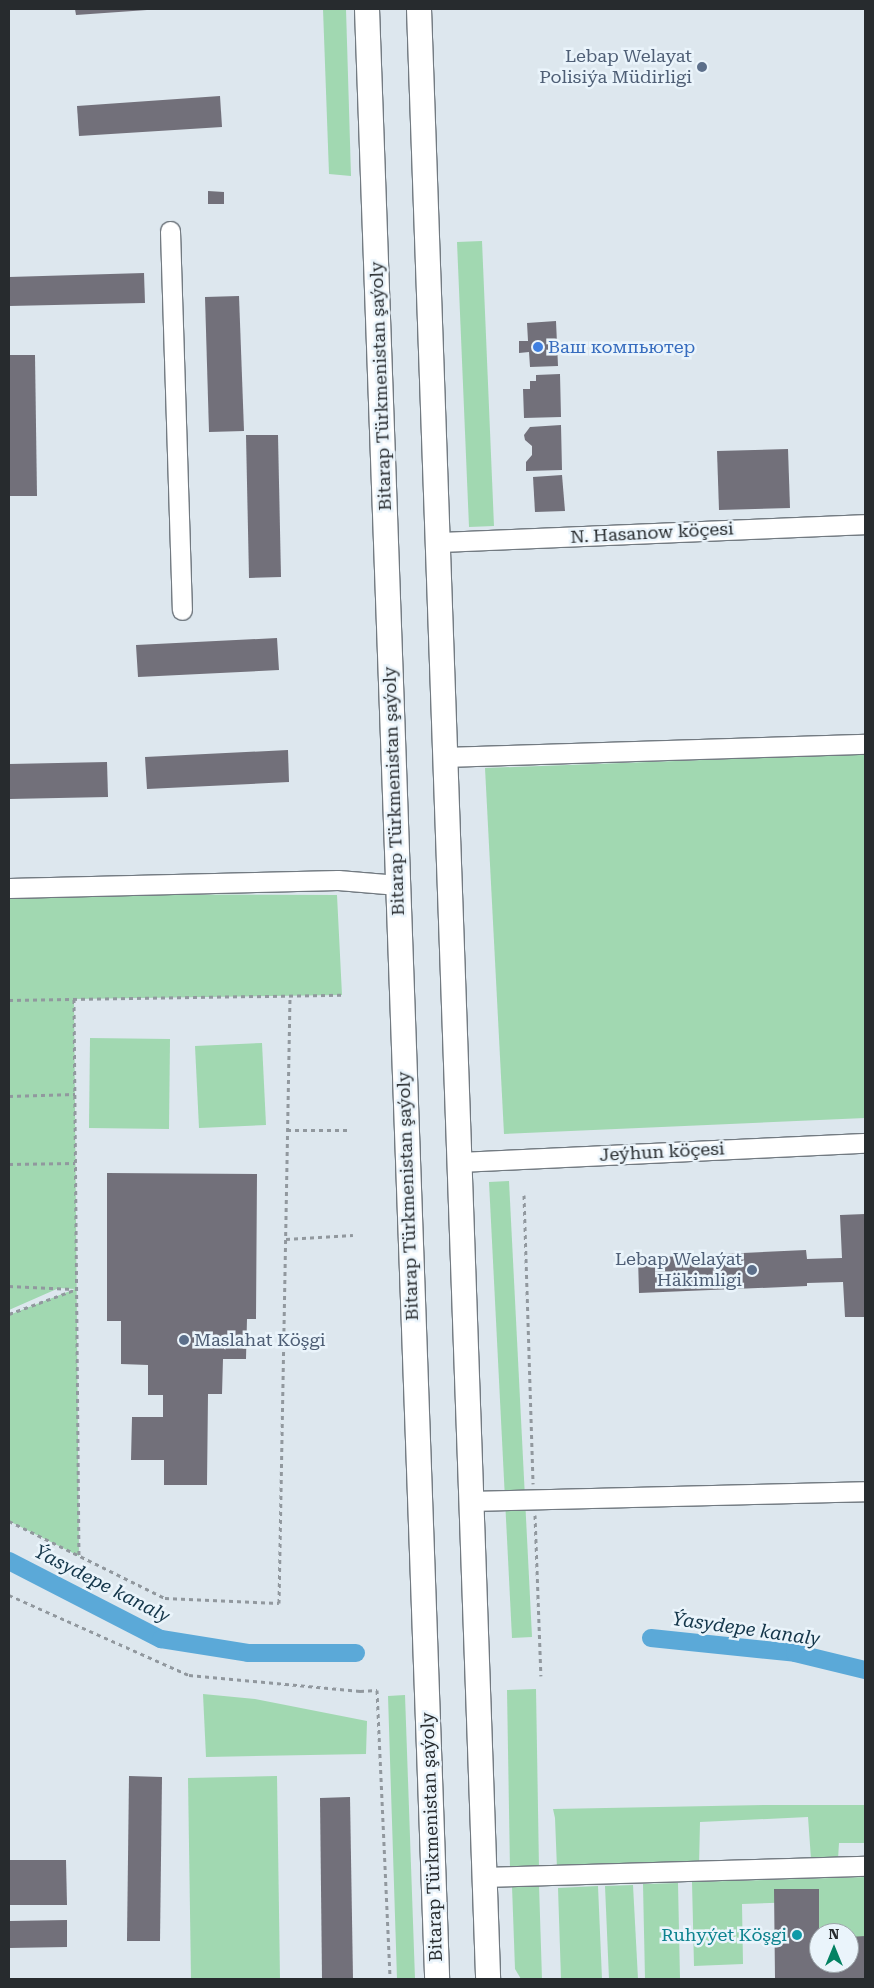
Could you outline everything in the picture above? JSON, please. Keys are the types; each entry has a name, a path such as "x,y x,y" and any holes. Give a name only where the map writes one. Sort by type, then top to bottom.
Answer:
{"main road":[{"name":"Bitarap Türkmenistan şaýoly","path":"367,9 437,1979"},
{"path":"418,9 438,542 469,1502 488,1979"}],"street":[{"path":"170,231 182,610"},
{"name":"N. Hasanow köçesi","path":"438,542 865,524"},
{"path":"445,756 865,744"},
{"path":"9,888 338,880 398,885"},
{"name":"Jeýhun köçesi","path":"458,1162 865,1143"},
{"path":"469,1502 865,1490"},
{"path":"484,1877 865,1866"}],"path":[{"path":"9,1000 342,995"},
{"path":"9,1521 165,1598 280,1603 290,996"},
{"path":"74,999 79,1556"},
{"path":"9,1096 75,1094"},
{"path":"288,1130 347,1130"},
{"path":"9,1164 76,1163"},
{"path":"524,1195 541,1676"},
{"path":"286,1239 353,1235"},
{"path":"9,1286 76,1289"},
{"path":"9,1314 76,1289"},
{"path":"9,1596 189,1675 360,1691 377,1690 390,1979"}],"green space":[{"path":"323,9 346,9 351,176 329,174"},
{"path":"482,241 494,526 469,527 457,242"},
{"path":"865,754 865,1118 504,1134 485,768"},
{"path":"9,894 337,895 342,995 74,999 79,1556 9,1521 9,1315 75,1289 59,1288 9,1310"},
{"path":"90,1038 170,1039 169,1129 89,1128"},
{"path":"262,1043 266,1125 199,1128 195,1046"},
{"path":"509,1181 532,1637 512,1638 489,1182"},
{"path":"536,1689 539,1869 510,1870 507,1690"},
{"path":"203,1694 255,1699 367,1721 366,1754 206,1757"},
{"path":"405,1695 415,1979 397,1979 388,1696"},
{"path":"277,1776 280,1979 191,1979 188,1778"},
{"path":"865,1805 865,1843 839,1843 838,1859 811,1859 808,1817 700,1822 699,1866 557,1869 553,1809"},
{"path":"865,1877 865,1952 859,1952 859,1923 813,1923 801,1902 742,1904 743,1964 694,1966 692,1882"},
{"path":"678,1883 680,1979 645,1979 643,1884"},
{"path":"539,1885 542,1979 521,1979 515,1969 512,1886"},
{"path":"633,1885 638,1979 609,1979 605,1886"},
{"path":"598,1886 602,1979 561,1979 558,1888"}],"building":[{"path":"75,9 147,9 147,10 76,15"},
{"path":"220,96 222,127 79,136 77,106"},
{"path":"208,191 224,192 224,204 208,204"},
{"path":"144,273 145,303 9,306 9,277"},
{"path":"239,296 244,431 209,432 205,297"},
{"name":"Ваш компьютер","path":"556,321 558,366 530,367 529,352 519,353 519,341 528,341 527,323"},
{"path":"9,355 35,355 37,496 9,496"},
{"path":"560,374 561,417 524,418 523,389 530,389 530,381 536,381 536,375"},
{"path":"561,425 562,470 526,471 526,462 532,455 532,446 525,440 524,435 530,427"},
{"path":"246,435 278,435 281,577 249,578"},
{"path":"788,449 790,508 719,510 717,451"},
{"path":"562,475 565,511 535,512 533,477"},
{"path":"277,638 279,670 138,677 136,645"},
{"path":"288,750 289,782 147,789 145,757"},
{"path":"107,762 108,797 9,799 9,764"},
{"name":"Maslahat Köşgi","path":"107,1173 257,1174 256,1319 247,1319 246,1359 223,1359 222,1394 208,1394 207,1485 164,1485 164,1460 131,1460 132,1417 163,1417 163,1395 148,1395 148,1365 121,1364 121,1321 107,1321"},
{"name":"Lebap Welaýat Häkimligi","path":"865,1214 865,1317 845,1317 843,1282 807,1283 807,1286 639,1293 638,1258 806,1250 807,1259 842,1258 840,1215"},
{"path":"129,1776 162,1777 160,1941 127,1941"},
{"path":"350,1797 353,1979 322,1979 320,1798"},
{"path":"9,1860 66,1860 67,1905 9,1905"},
{"name":"Ruhyýet Köşgi","path":"774,1889 819,1889 819,1923 809,1923 809,1973 859,1973 859,1936 865,1936 865,1979 775,1979"},
{"path":"67,1920 67,1947 9,1948 9,1921"}],"waterway":[{"name":"Ýasydepe kanaly","path":"9,1561 161,1639 248,1653 356,1653"},
{"name":"Ýasydepe kanaly","path":"651,1638 795,1653 865,1670"}],"place":[{"name":"Lebap Welayat Polisiýa Müdirligi","path":"702,67"},
{"name":"Ваш компьютер","path":"538,347"},
{"name":"Lebap Welaýat Häkimligi","path":"752,1270"},
{"name":"Maslahat Köşgi","path":"184,1340"},
{"name":"Ruhyýet Köşgi","path":"797,1935"}]}
